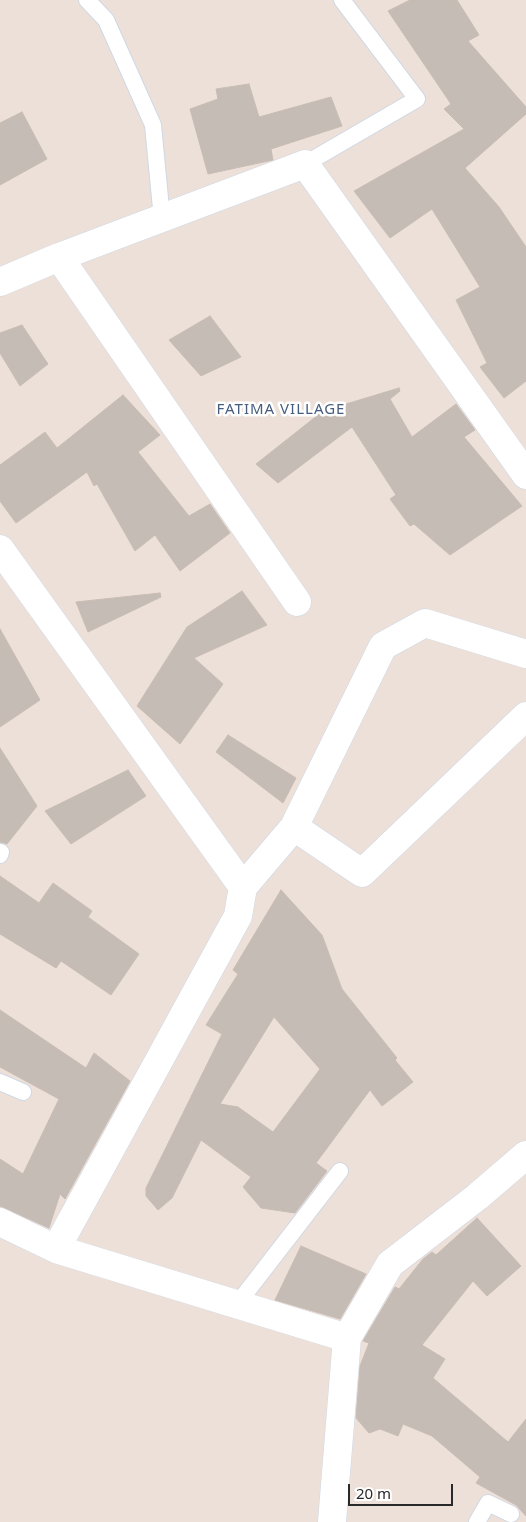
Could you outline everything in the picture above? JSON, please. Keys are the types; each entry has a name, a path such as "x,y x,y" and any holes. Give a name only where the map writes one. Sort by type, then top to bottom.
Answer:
{"street":[{"path":"3,272 59,257 305,164 526,474"},
{"path":"59,257 296,602"},
{"path":"0,549 243,887"},
{"path":"56,1249 238,916 243,887 294,827 383,646 425,623 526,654"},
{"path":"294,827 362,873 526,716"},
{"path":"332,1522 347,1338 390,1264 477,1197 526,1155"},
{"path":"0,1222 56,1249 347,1338"}],"lane":[{"path":"87,0 106,20 153,125 162,219"},
{"path":"305,164 417,99 342,0"},
{"path":"0,1082 23,1092"},
{"path":"238,1304 340,1171"},
{"path":"477,1522 488,1504 511,1514"}],"building":[{"path":"410,0 457,0 479,35 468,41 526,107 526,114 465,168 499,207 526,247 526,381 504,398 480,367 487,363 456,300 480,287 432,209 390,238 354,191 464,129 444,109 451,104 388,11"},
{"path":"249,84 259,117 331,97 342,126 271,149 273,160 208,174 190,109 218,99 216,89"},
{"path":"22,112 47,159 0,185 0,123"},
{"path":"210,316 241,357 201,376 169,340"},
{"path":"22,325 48,364 20,386 0,353 0,333"},
{"path":"399,388 400,391 390,399 412,437 456,404 475,430 464,437 522,506 450,555 414,524 410,526 390,499 396,495 352,427 278,483 256,464 323,411"},
{"path":"123,395 160,435 138,452 189,516 210,504 230,533 180,571 155,535 135,551 97,484 94,486 87,472 16,523 0,501 0,465 45,432 57,448"},
{"path":"242,591 267,625 194,658 223,684 180,744 137,706 187,627"},
{"path":"160,593 161,597 88,632 76,602"},
{"path":"0,629 40,700 0,727"},
{"path":"228,735 296,778 283,803 216,752"},
{"path":"0,748 37,806 7,844 0,842"},
{"path":"128,770 146,796 71,844 45,811"},
{"path":"0,876 39,903 53,883 92,911 88,917 139,954 111,995 61,961 56,968 0,934"},
{"path":"281,890 322,935 342,989 397,1058 395,1060 413,1082 382,1106 370,1090 316,1163 327,1171 295,1213 261,1208 243,1187 251,1177 201,1140 172,1198 158,1210 146,1196 146,1188 222,1034 206,1025 238,974 233,970","holes":["274,1017 320,1069 273,1132 238,1107 220,1104"]},
{"path":"0,1010 86,1068 94,1053 130,1081 65,1199 60,1194 49,1228 0,1206 0,1159 23,1174 59,1099 0,1067"},
{"path":"477,1218 521,1266 487,1296 473,1281 422,1345 445,1359 433,1378 508,1442 526,1419 526,1516 516,1505 476,1483 480,1477 432,1436 403,1424 398,1436 380,1429 369,1433 356,1418 360,1366 369,1343 363,1341 395,1287 399,1289 423,1259 432,1252 436,1255"},
{"path":"301,1246 366,1274 340,1319 275,1300"}],"district":[{"name":"FATIMA VILLAGE","path":"281,410"}]}
